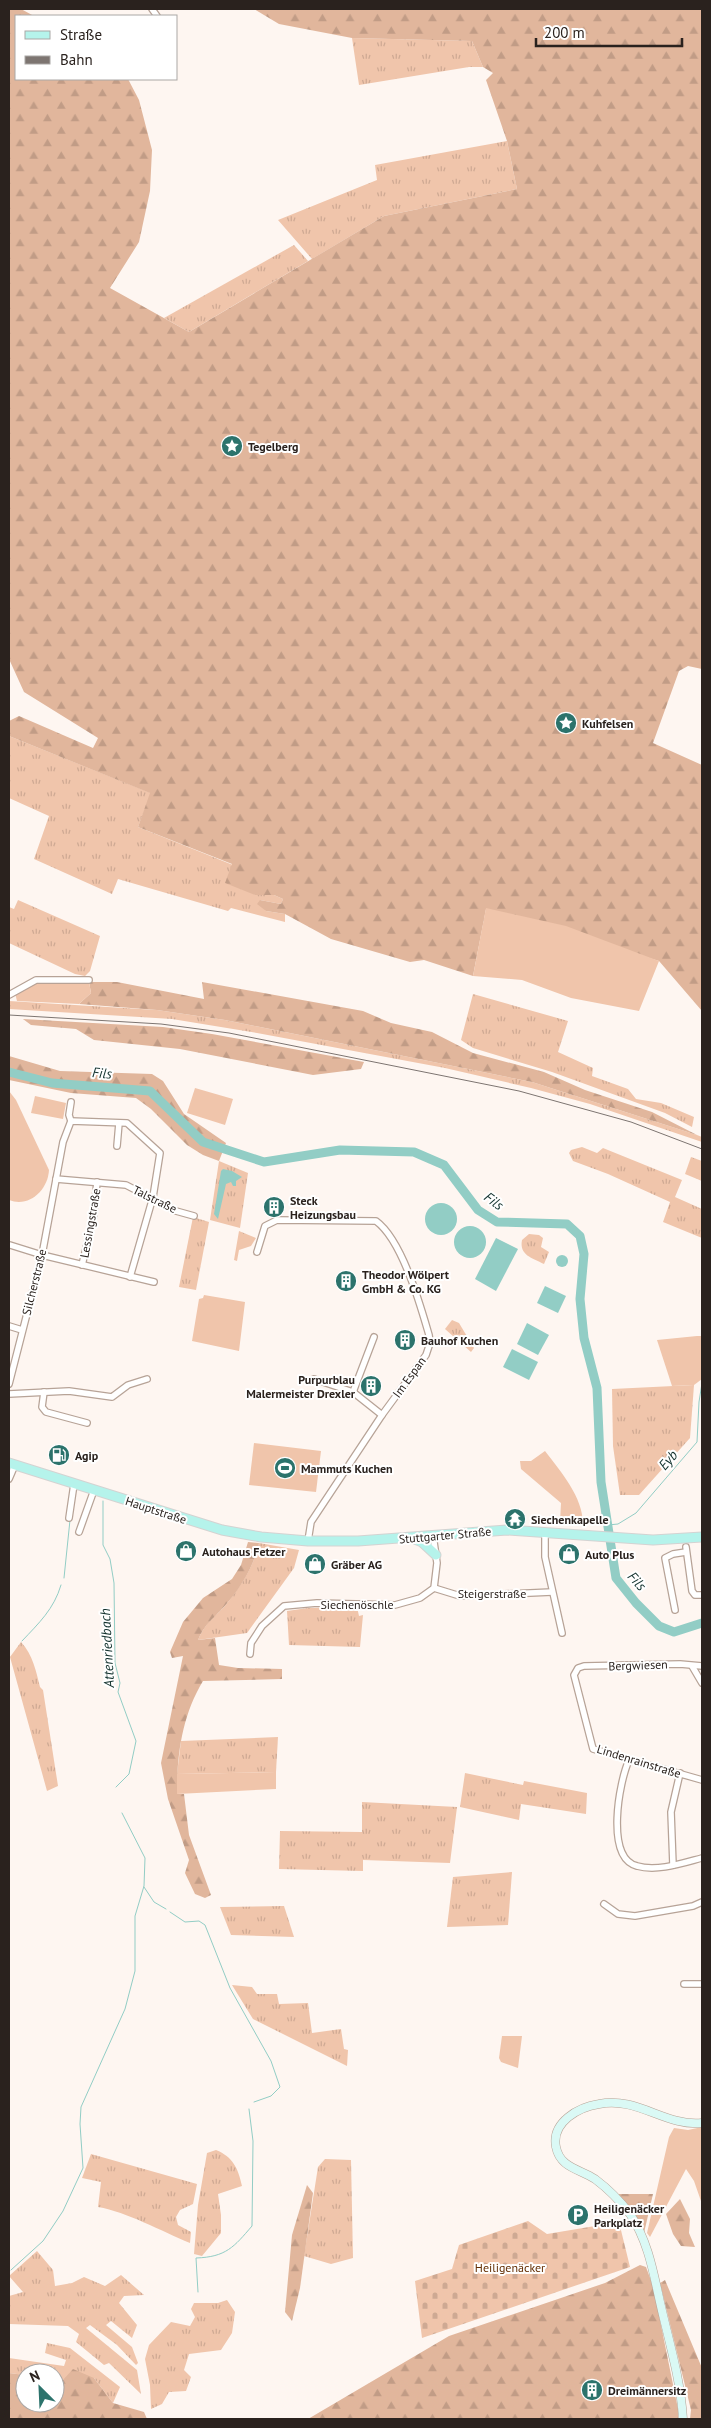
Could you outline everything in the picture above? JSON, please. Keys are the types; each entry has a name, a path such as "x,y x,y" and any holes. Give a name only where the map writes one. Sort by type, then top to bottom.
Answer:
{"main road":[{"name":"Hauptstraße","path":"12,1464 222,1530 261,1537 308,1541"},
{"name":"Stuttgarter Straße","path":"308,1541 410,1537 507,1530 653,1540 702,1537"},
{"path":"410,1537 422,1542 436,1555"}],"street":[{"path":"9,995 36,980 58,978 89,980"},
{"name":"Silcherstraße","path":"9,1384 42,1256 63,1142 71,1121 69,1116 71,1102"},
{"path":"71,1121 131,1125 160,1153 153,1197 130,1276"},
{"path":"118,1146 119,1123"},
{"name":"Talstraße","path":"56,1179 126,1185 153,1197 176,1211 194,1216"},
{"name":"Lessingstraße","path":"82,1265 93,1220 97,1182"},
{"name":"Im Espan","path":"257,1252 265,1226 277,1220 368,1219 381,1225 406,1268 423,1314 430,1343 426,1355 382,1414 311,1522 308,1541"},
{"path":"10,1245 42,1256 154,1282"},
{"path":"9,1326 22,1330"},
{"path":"353,1392 374,1337"},
{"path":"9,1394 69,1391 112,1396 128,1385 147,1379"},
{"path":"314,1380 353,1392 382,1414"},
{"path":"44,1392 42,1407 46,1412 88,1423"},
{"path":"9,1480 12,1464"},
{"path":"69,1518 74,1484"},
{"path":"79,1532 94,1490"},
{"path":"545,1532 545,1557 562,1633"},
{"path":"433,1535 436,1555 434,1588"},
{"path":"674,1610 665,1558 686,1549 692,1591 695,1595 702,1595"},
{"name":"Steigerstraße","path":"434,1588 460,1596 552,1592"},
{"name":"Siechenöschle","path":"250,1654 251,1643 262,1626 284,1606 317,1603 395,1605 420,1598 434,1588"},
{"name":"Bergwiesen","path":"574,1671 584,1666 680,1664 702,1666"},
{"path":"692,1666 702,1683"},
{"name":"Lindenrainstraße","path":"574,1671 593,1749 702,1780"},
{"path":"629,1760 622,1776 621,1786 618,1843 621,1851 636,1866 652,1868 702,1858"},
{"path":"673,1864 671,1812 680,1774"},
{"path":"604,1904 618,1914 635,1916 693,1906 702,1902"},
{"path":"684,1984 702,1984"},
{"path":"683,2419 675,2360 656,2280 634,2222 622,2204 596,2180 564,2162 556,2150 556,2139 559,2128 567,2118 583,2109 600,2103 625,2103 682,2123 702,2124"}],"green space":[{"path":"9,9 21,9 32,15 15,15 15,80 129,80 139,100 152,150 150,191 139,242 110,288 189,332 384,216 517,189 507,141 486,80 493,73 483,67 472,41 352,38 279,24 254,9 702,9 702,669 688,666 679,671 653,743 702,765 702,1011 659,961 486,909 473,976 424,960 410,962 331,939 285,914 266,911 257,904 260,900 281,904 283,899 274,895 255,895 225,883 232,864 138,827 150,793 9,736 9,721 19,716 93,748 98,738 24,692 9,659"},
{"path":"352,38 472,41 483,67 469,67 359,85"},
{"path":"507,141 517,189 384,216 312,259 278,220 377,180 375,165"},
{"path":"294,245 308,261 189,332 164,318"},
{"path":"9,736 151,793 138,827 233,865 255,895 274,895 283,899 281,904 260,900 266,911 285,914 285,922 231,908 228,911 118,879 112,894 34,859 49,816 9,798"},
{"path":"18,900 100,936 90,971 85,976 75,974 9,943 9,907 14,909"},
{"path":"486,908 566,926 659,961 639,1011 571,998 522,980 473,976"},
{"path":"35,982 89,982 91,993 79,1004 17,1001 15,993"},
{"path":"89,982 117,982 204,999 202,982 363,1011 391,1023 432,1032 473,1053 544,1072 585,1090 652,1112 697,1135 532,1082 225,1020 157,1010 79,1004 91,993"},
{"path":"473,994 568,1021 558,1052 593,1068 592,1076 628,1089 636,1099 661,1103 694,1117 692,1127 665,1113 552,1072 473,1048 461,1040"},
{"path":"9,1001 157,1010 225,1020 532,1082 697,1135 702,1137 702,1142 590,1104 445,1068 172,1019 9,1009"},
{"path":"23,1019 163,1027 212,1034 364,1062 361,1069 313,1075 180,1049 94,1040 76,1029 31,1025"},
{"path":"9,1056 60,1071 152,1074 163,1081 184,1114 226,1143 219,1161 203,1155 187,1145 151,1109 136,1098 71,1093 9,1080"},
{"path":"195,1088 233,1099 225,1125 187,1113"},
{"path":"9,1091 16,1100 49,1170 48,1177 41,1190 36,1196 24,1202 9,1200"},
{"path":"35,1096 66,1103 63,1119 31,1113"},
{"path":"582,1147 597,1153 603,1148 682,1180 675,1197 702,1209 702,1238 663,1222 670,1202 608,1174 573,1161 569,1153 571,1150"},
{"path":"691,1157 702,1161 702,1181 685,1174"},
{"path":"219,1161 248,1173 240,1228 210,1220"},
{"path":"193,1217 209,1222 196,1290 179,1287"},
{"path":"239,1231 256,1238 251,1246 239,1250 237,1261 234,1260"},
{"path":"529,1234 539,1235 543,1238 541,1247 549,1252 544,1264 531,1258 522,1249 522,1240"},
{"path":"204,1295 245,1302 239,1351 192,1341 199,1299 203,1298"},
{"path":"452,1320 459,1323 474,1348 471,1352 445,1329"},
{"path":"702,1336 702,1379 694,1385 672,1386 657,1340"},
{"path":"694,1385 690,1438 639,1495 620,1495 613,1446 612,1389"},
{"name":"Mammuts Kuchen","path":"254,1443 321,1451 316,1492 249,1485"},
{"path":"545,1451 570,1485 579,1504 583,1524 560,1522 561,1503 521,1469 520,1461 531,1461"},
{"path":"248,1542 259,1543 250,1570 234,1594 206,1626 198,1640 215,1638 219,1665 238,1668 282,1669 282,1679 203,1681 190,1708 182,1736 178,1764 177,1794 184,1794 189,1835 211,1895 205,1898 195,1894 185,1873 189,1860 168,1799 161,1763 183,1656 172,1658 170,1652 183,1622 203,1598 232,1579 241,1565"},
{"path":"259,1543 299,1550 294,1568 247,1633 198,1640 206,1625 224,1607 240,1585 254,1561"},
{"path":"357,1607 359,1616 363,1615 360,1647 289,1645 287,1611 308,1608"},
{"path":"21,1642 31,1658 40,1687 43,1690 58,1786 47,1791 10,1657"},
{"path":"278,1737 276,1772 177,1774 181,1741"},
{"path":"276,1772 276,1789 177,1794 177,1774"},
{"path":"465,1773 523,1785 524,1781 587,1793 586,1814 521,1804 519,1820 460,1807"},
{"path":"362,1802 457,1807 450,1863 363,1860 363,1871 279,1869 280,1831 362,1832"},
{"path":"512,1872 508,1925 447,1927 453,1877"},
{"path":"284,1906 294,1937 231,1935 220,1907"},
{"path":"232,1985 252,1987 257,1994 277,1994 279,2004 308,2003 312,2033 341,2029 344,2049 348,2050 347,2066 253,2019"},
{"path":"502,2036 522,2036 518,2068 501,2062 499,2058"},
{"path":"702,2127 702,2204 694,2181 686,2169 650,2237 647,2233 669,2137 674,2128 688,2130"},
{"path":"216,2150 227,2156 234,2164 242,2186 218,2194 221,2233 202,2256 194,2254 198,2205 207,2153"},
{"path":"91,2154 197,2184 193,2204 180,2210 176,2217 178,2225 191,2232 190,2243 132,2217 98,2207 101,2182 82,2178"},
{"path":"325,2159 351,2160 353,2258 331,2264 304,2256 318,2167"},
{"path":"307,2185 313,2193 300,2288 292,2321 285,2312 292,2235"},
{"path":"615,2194 653,2194 644,2233"},
{"path":"680,2199 690,2219 689,2233 695,2247 681,2246 673,2234 666,2214"},
{"name":"Heiligenäcker","path":"528,2221 547,2234 619,2222 630,2267 422,2338 415,2281 452,2269 459,2245"},
{"path":"37,2251 53,2270 55,2286 72,2283 84,2277 105,2286 121,2275 144,2295 124,2296 119,2303 137,2325 132,2338 111,2321 106,2325 132,2347 138,2363 136,2365 117,2345 90,2325 86,2328 137,2370 141,2394 109,2363 104,2365 76,2342 79,2334 68,2326 9,2324 9,2296 23,2292 9,2276"},
{"path":"640,2265 646,2267 653,2286 678,2409 678,2419 308,2419 449,2336 605,2283"},
{"path":"665,2280 702,2368 702,2419 690,2419 691,2410 660,2283"},
{"path":"227,2300 235,2312 232,2333 221,2350 189,2354 184,2370 191,2377 186,2391 169,2392 162,2404 151,2409 150,2385 145,2359 149,2345 171,2322 190,2326 195,2317 191,2309 194,2303 218,2303"},
{"path":"47,2343 70,2348 120,2387 113,2403 94,2378 65,2379 66,2360 45,2353"},
{"path":"9,2358 43,2363 15,2363 15,2374 9,2373"},
{"path":"73,2369 94,2378 113,2403 144,2412 147,2419 9,2419 9,2373 15,2374 15,2413 65,2413 65,2378"}],"water":[{"path":"223,1169 232,1171 242,1177 236,1181 236,1186 233,1186 231,1182 226,1184 218,1219 214,1214 221,1171"},
{"path":"441,1203 447,1204 452,1208 456,1213 456,1225 452,1230 447,1234 441,1235 435,1234 430,1230 426,1225 425,1219 426,1213 430,1208 435,1204"},
{"path":"470,1226 476,1227 481,1231 485,1236 485,1248 481,1253 476,1257 470,1258 464,1257 459,1253 455,1248 454,1242 455,1236 459,1231 464,1227"},
{"path":"496,1238 518,1249 496,1291 475,1279"},
{"path":"560,1255 564,1255 568,1261 564,1267 560,1267 556,1263 556,1259"},
{"path":"545,1286 566,1296 558,1313 537,1303"},
{"path":"527,1323 549,1335 538,1355 517,1344"},
{"path":"512,1349 538,1362 529,1380 503,1367"}],"waterway":[{"name":"Fils","path":"9,1072 52,1083 150,1091 203,1142 264,1162 340,1150 414,1152 444,1165 478,1210 497,1222 567,1224 580,1236 584,1254 580,1299 584,1338 597,1388 601,1482 616,1578 636,1603 659,1626 674,1632 702,1623"},
{"name":"Eyb","path":"608,1525 618,1524 636,1513 697,1442 702,1383"},
{"name":"Attenriedbach","path":"103,1501 103,1545 110,1559 114,1583 115,1663 120,1683 118,1692 136,1741 129,1774 116,1787"},
{"path":"64,1578 70,1520"},
{"path":"22,1641 50,1609 61,1585"},
{"path":"11,2270 43,2241 63,2211 83,2168 80,2124 81,2107 125,2009 135,1971 135,1916 144,1886 145,1858 122,1813"},
{"path":"144,1887 154,1902 166,1909"},
{"path":"170,1912 185,1922 199,1921 205,1925 230,1988 271,2061 280,2087 271,2096 254,2102"},
{"path":"198,2292 196,2258 215,2256 222,2253 240,2240 252,2226 253,2141 249,2109"}],"railway":[{"path":"9,1015 161,1024 229,1033 519,1091 631,1122 702,1149"}],"place":[{"name":"Tegelberg","path":"232,446"},
{"name":"Kuhfelsen","path":"566,723"},
{"name":"Steck Heizungsbau","path":"274,1207"},
{"name":"Theodor Wölpert GmbH & Co. KG","path":"346,1281"},
{"name":"Bauhof Kuchen","path":"405,1340"},
{"name":"Purpurblau Malermeister Drexler","path":"371,1386"},
{"name":"Agip","path":"59,1455"},
{"name":"Mammuts Kuchen","path":"285,1468"},
{"name":"Siechenkapelle","path":"515,1519"},
{"name":"Autohaus Fetzer","path":"186,1551"},
{"name":"Auto Plus","path":"569,1554"},
{"name":"Gräber AG","path":"315,1564"},
{"name":"Heiligenäcker Parkplatz","path":"578,2215"},
{"name":"Dreimännersitz","path":"592,2390"}]}
